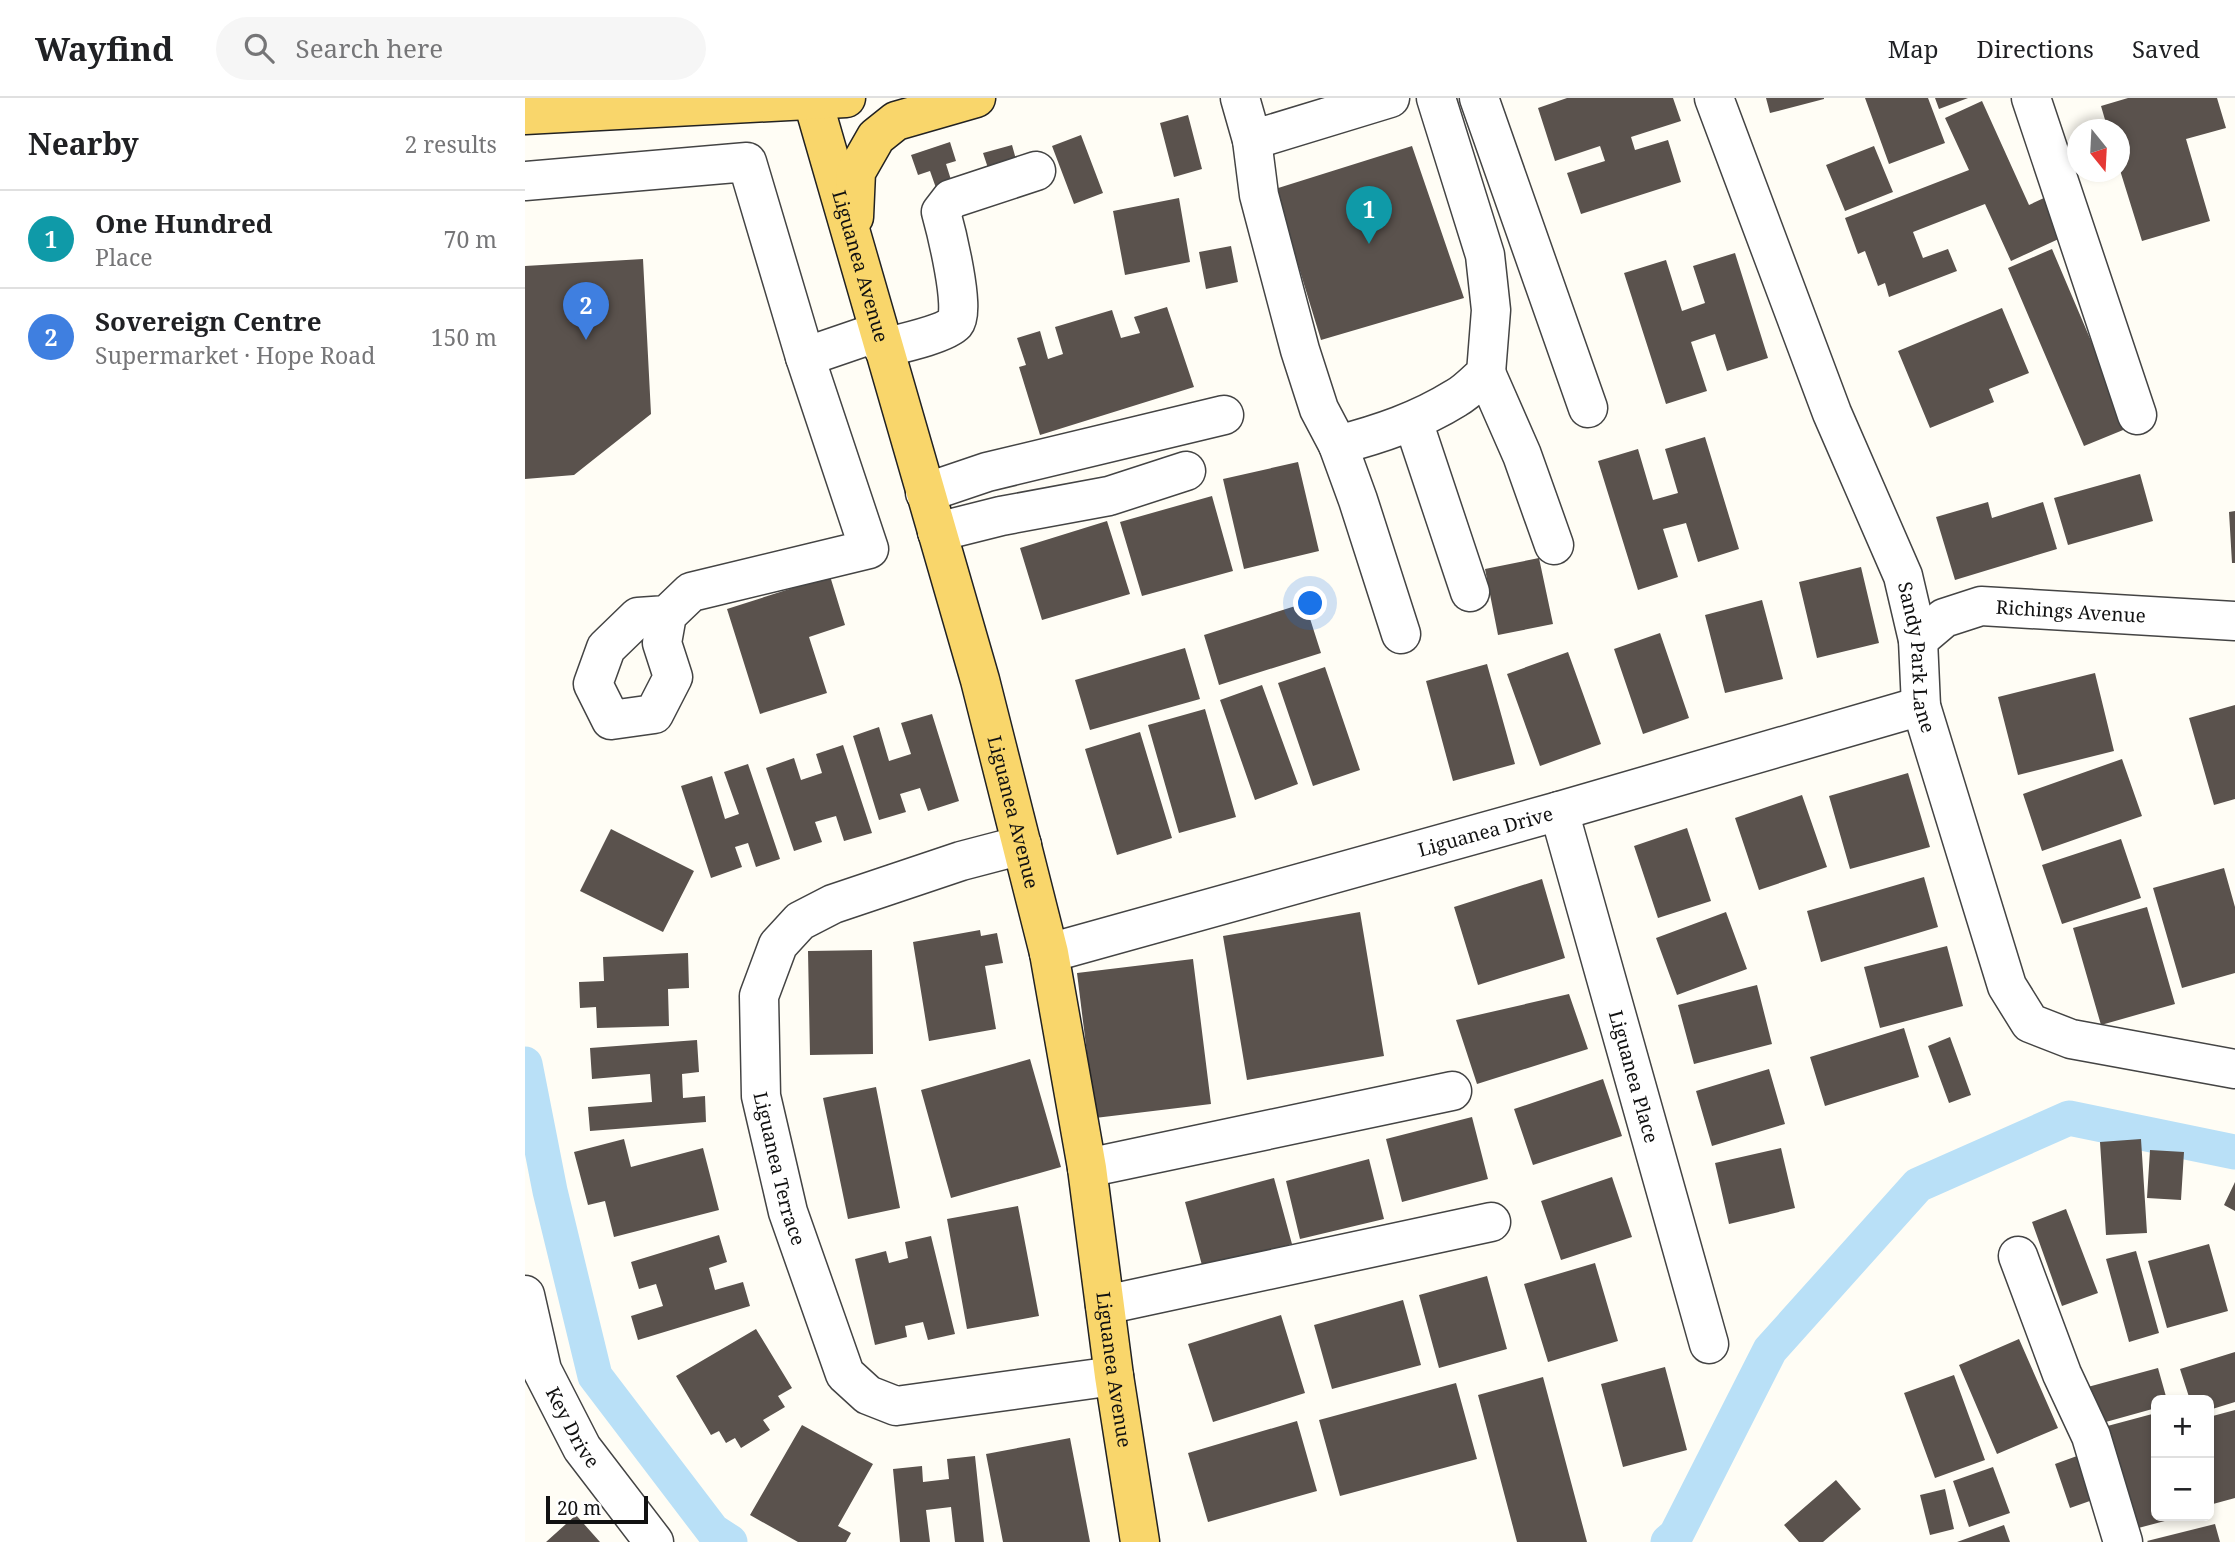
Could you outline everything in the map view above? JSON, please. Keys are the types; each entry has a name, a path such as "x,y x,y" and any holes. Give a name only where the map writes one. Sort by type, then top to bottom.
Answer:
{"main road":[{"path":"525,115 824,98"},
{"name":"Liguanea Avenue","path":"824,98 857,259 980,680 1049,953 1087,1168 1114,1377 1140,1542"},
{"path":"857,259 853,202 856,172 876,137 896,121 976,98"}],"street":[{"path":"1240,98 1252,140 1259,195 1300,351 1319,409 1338,445 1358,500 1401,634"},
{"path":"1252,140 1390,98"},
{"path":"1436,98 1485,255 1491,310 1486,373 1522,455 1554,545"},
{"path":"1479,98 1588,408"},
{"name":"Sandy Park Lane","path":"1714,98 1832,413 1903,576 1918,640 1921,706 2007,986 2030,1023 2071,1039 2235,1069"},
{"path":"2031,98 2137,415"},
{"path":"525,181 747,162 805,357 869,550 691,592 667,615"},
{"path":"805,357 881,340 936,333 954,325 959,315 957,286 941,212 951,200 1036,171"},
{"path":"1338,445 1413,421 1459,397 1486,373"},
{"path":"925,494 987,472 1224,415"},
{"path":"1413,421 1471,592"},
{"path":"937,532 1001,516 1109,496 1186,471"},
{"name":"Richings Avenue","path":"1918,640 1944,618 1981,606 2235,621"},
{"name":"Liguanea Drive","path":"1049,953 1559,811 1921,706"},
{"name":"Liguanea Place","path":"1559,811 1709,1343"},
{"name":"Liguanea Terrace","path":"1022,845 961,861 833,904 800,921 778,945 759,996 761,1096 787,1212 845,1374 868,1395 896,1406 1114,1377"},
{"path":"1087,1168 1452,1091"},
{"path":"1105,1306 1491,1222"},
{"path":"2018,1256 2062,1374 2091,1436 2123,1542"},
{"name":"Key Drive","path":"525,1295 533,1373 582,1448 654,1542"}],"building":[{"path":"1567,98 1673,98 1681,121 1631,137 1635,150 1668,140 1681,182 1581,214 1567,173 1605,161 1600,146 1555,161 1538,108"},
{"path":"1766,98 1824,98 1824,99 1770,113"},
{"path":"1865,98 1928,98 1945,143 1889,164"},
{"path":"1935,98 1968,98 1939,109"},
{"path":"2128,98 2217,98 2226,128 2186,139 2210,221 2142,241 2124,182 2130,182 2130,119 2105,119 2101,106"},
{"path":"1982,101 2029,205 2046,197 2063,237 2011,261 1985,204 1913,232 1923,258 1948,249 1957,271 1889,297 1885,283 1878,286 1865,251 1858,254 1845,218 1969,170 1945,118"},
{"path":"1188,115 1202,169 1174,177 1160,123"},
{"path":"1081,135 1103,193 1074,204 1052,146"},
{"path":"950,142 956,161 946,164 952,183 936,188 930,171 918,175 911,155"},
{"path":"1012,145 1017,163 989,171 983,153"},
{"path":"1412,146 1464,298 1321,340 1275,189"},
{"path":"1874,146 1893,192 1845,211 1826,165"},
{"path":"1179,198 1190,262 1125,275 1113,211"},
{"path":"1231,246 1238,282 1206,289 1199,252"},
{"path":"2052,249 2128,428 2084,446 2008,268"},
{"path":"1735,253 1768,358 1727,371 1715,334 1691,342 1707,391 1666,404 1624,273 1666,260 1682,311 1705,303 1693,266"},
{"path":"643,259 651,414 574,475 525,479 525,266"},
{"path":"1167,307 1194,387 1040,435 1019,367 1026,365 1017,338 1040,331 1048,359 1063,354 1055,327 1112,310 1121,338 1140,333 1134,317"},
{"path":"2002,308 2029,373 1989,389 1994,402 1930,428 1898,351"},
{"path":"1705,437 1739,549 1698,562 1686,523 1663,529 1678,577 1638,590 1598,461 1638,449 1653,500 1678,493 1665,449"},
{"path":"1298,462 1319,551 1244,569 1223,479"},
{"path":"2140,474 2153,521 2068,545 2054,498"},
{"path":"1212,496 1233,571 1142,596 1120,522"},
{"path":"1988,502 1992,518 2043,502 2057,549 1955,580 1936,517"},
{"path":"2235,511 2235,563 2232,563 2229,512"},
{"path":"1107,521 1130,594 1042,620 1020,548"},
{"path":"1539,558 1553,624 1498,635 1485,569"},
{"path":"1861,567 1879,643 1817,658 1799,582"},
{"path":"830,576 845,625 809,637 827,693 760,714 727,609"},
{"path":"1762,600 1783,679 1725,693 1705,615"},
{"path":"1305,603 1321,653 1219,685 1204,635"},
{"path":"1660,633 1689,718 1643,734 1614,649"},
{"path":"1185,648 1200,699 1090,730 1075,680"},
{"path":"1568,652 1601,744 1540,766 1507,674"},
{"path":"1487,664 1515,764 1453,781 1426,681"},
{"path":"1325,667 1360,770 1313,786 1278,683"},
{"path":"2095,673 2114,751 2018,775 1998,697"},
{"path":"1262,685 1298,784 1255,800 1220,700"},
{"path":"2235,705 2235,799 2214,805 2189,718"},
{"path":"1205,709 1236,817 1179,833 1148,725"},
{"path":"932,714 959,801 928,811 920,788 900,794 906,812 879,820 853,736 879,727 889,761 911,754 901,723"},
{"path":"1140,732 1172,838 1117,855 1085,749"},
{"path":"843,745 872,833 844,841 836,816 815,822 822,842 794,851 766,768 794,758 801,780 822,773 816,754"},
{"path":"2122,759 2142,816 2042,851 2023,794"},
{"path":"748,764 780,859 756,867 748,843 735,847 742,867 711,878 681,786 712,776 725,819 739,814 724,772"},
{"path":"1908,773 1930,847 1850,869 1829,796"},
{"path":"1802,795 1827,867 1759,890 1735,818"},
{"path":"1687,828 1711,901 1658,918 1634,846"},
{"path":"611,829 694,871 663,932 580,891"},
{"path":"2121,839 2141,898 2062,924 2042,865"},
{"path":"2224,868 2235,907 2235,973 2182,988 2153,888"},
{"path":"1924,877 1938,927 1821,962 1807,911"},
{"path":"1542,879 1565,958 1478,985 1454,907"},
{"path":"2147,907 2175,1004 2101,1025 2073,928"},
{"path":"1360,912 1384,1056 1247,1080 1223,936"},
{"path":"1726,912 1747,969 1677,995 1656,938"},
{"path":"980,930 981,936 997,933 1003,963 985,966 996,1029 929,1041 913,942"},
{"path":"1947,946 1963,1006 1880,1028 1864,967"},
{"path":"872,950 873,1054 810,1055 808,951"},
{"path":"688,953 689,988 668,989 669,1026 597,1028 596,1007 580,1008 579,982 604,981 603,957"},
{"path":"1193,959 1211,1104 1095,1118 1077,973"},
{"path":"1757,985 1772,1044 1694,1064 1678,1005"},
{"path":"1569,994 1588,1049 1477,1084 1456,1020"},
{"path":"1904,1028 1919,1077 1825,1106 1810,1057"},
{"path":"1950,1037 1971,1095 1949,1103 1928,1046"},
{"path":"697,1040 699,1072 682,1074 683,1098 705,1096 706,1122 590,1131 588,1107 652,1102 650,1074 592,1079 590,1048"},
{"path":"1030,1059 1061,1167 951,1198 921,1090"},
{"path":"1769,1069 1785,1124 1712,1146 1696,1091"},
{"path":"1603,1079 1622,1136 1533,1165 1514,1109"},
{"path":"876,1087 900,1208 848,1219 823,1098"},
{"path":"1472,1117 1488,1179 1402,1202 1386,1139"},
{"path":"624,1139 631,1167 703,1148 719,1210 614,1237 605,1201 588,1205 574,1152"},
{"path":"2141,1139 2147,1233 2106,1235 2100,1142"},
{"path":"1781,1148 1795,1208 1729,1224 1715,1163"},
{"path":"2150,1150 2184,1152 2181,1200 2147,1198"},
{"path":"1369,1159 1384,1219 1300,1239 1286,1181"},
{"path":"1612,1177 1632,1237 1561,1260 1541,1201"},
{"path":"1274,1178 1292,1244 1203,1269 1185,1202"},
{"path":"2235,1182 2235,1211 2224,1205"},
{"path":"1018,1206 1039,1316 967,1329 947,1219"},
{"path":"2066,1209 2098,1293 2062,1306 2032,1222"},
{"path":"719,1235 727,1262 709,1268 715,1290 743,1282 750,1306 638,1340 631,1316 663,1306 656,1284 639,1289 631,1262"},
{"path":"931,1236 955,1334 928,1340 923,1322 905,1326 907,1337 875,1345 855,1259 886,1251 889,1263 908,1258 905,1242"},
{"path":"2209,1244 2228,1311 2167,1328 2148,1261"},
{"path":"2136,1251 2159,1333 2129,1342 2106,1259"},
{"path":"1595,1263 1618,1341 1548,1362 1524,1284"},
{"path":"1487,1276 1507,1349 1439,1368 1419,1295"},
{"path":"1403,1300 1421,1365 1332,1389 1314,1325"},
{"path":"1281,1315 1305,1393 1213,1422 1188,1344"},
{"path":"756,1329 792,1388 778,1396 785,1407 763,1420 770,1430 741,1448 735,1438 726,1443 719,1431 711,1435 676,1376"},
{"path":"2019,1339 2058,1428 1997,1454 1959,1365"},
{"path":"2235,1352 2235,1402 2214,1408 2214,1395 2188,1395 2180,1369"},
{"path":"1665,1367 1687,1450 1623,1467 1601,1384"},
{"path":"2158,1368 2166,1395 2151,1395 2151,1409 2095,1425 2084,1388"},
{"path":"1954,1375 1985,1460 1935,1478 1904,1393"},
{"path":"1543,1377 1587,1542 1517,1542 1478,1395"},
{"path":"1456,1383 1477,1459 1340,1496 1319,1420"},
{"path":"2235,1410 2235,1498 2214,1504 2214,1458 2214,1416"},
{"path":"2151,1414 2151,1521 2165,1521 2127,1531 2100,1428"},
{"path":"1297,1421 1317,1491 1208,1522 1188,1453"},
{"path":"802,1425 873,1464 838,1526 851,1533 846,1542 798,1542 750,1515"},
{"path":"1070,1438 1090,1542 1003,1542 986,1454"},
{"path":"2088,1452 2104,1496 2070,1508 2055,1464"},
{"path":"975,1456 984,1542 955,1542 951,1507 926,1510 930,1542 900,1542 893,1469 922,1466 923,1482 949,1479 947,1459"},
{"path":"1993,1467 2010,1513 1969,1527 1953,1481"},
{"path":"1836,1480 1861,1509 1823,1542 1799,1542 1784,1525"},
{"path":"1945,1489 1954,1529 1930,1535 1920,1495"},
{"path":"576,1515 600,1542 546,1542"},
{"path":"2215,1524 2220,1542 2147,1541"},
{"path":"2004,1525 2010,1542 1957,1542"}],"waterway":[{"path":"525,1064 550,1191 595,1376 713,1531 730,1542"},
{"path":"1668,1542 1676,1535 1770,1350 1918,1185 2069,1118 2235,1152"}],"place":[{"name":"One Hundred","path":"1369,244"},
{"name":"Sovereign Centre","path":"586,340"}]}
